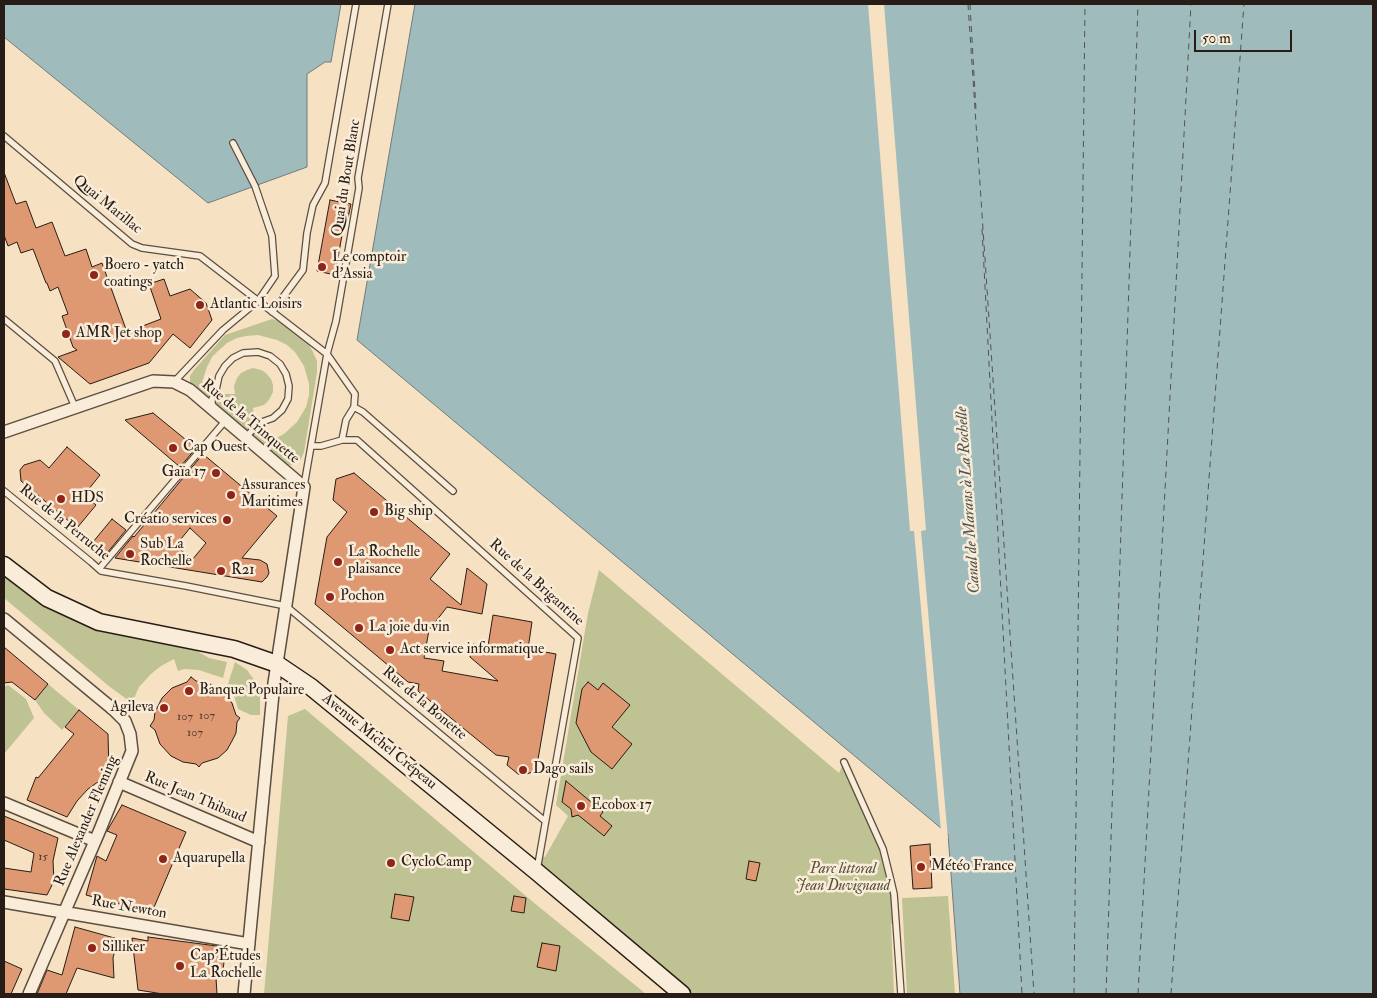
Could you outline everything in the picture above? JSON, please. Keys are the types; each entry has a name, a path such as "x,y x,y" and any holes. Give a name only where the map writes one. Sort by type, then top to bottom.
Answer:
{"street":[{"path":"4,432 153,381 174,382"},
{"name":"Rue de la Trinquette","path":"174,382 190,390 304,487"},
{"path":"244,994 274,683 304,487"},
{"name":"Avenue Michel Crépeau","path":"4,565 47,598 99,622 234,649 277,664 311,687 537,872 682,994"},
{"name":"Rue Alexander Fleming","path":"4,619 125,721 130,734 132,751 65,912 28,994"},
{"name":"Rue Jean Thibaud","path":"119,782 259,842"},
{"path":"4,803 95,841"},
{"name":"Rue Newton","path":"4,902 250,944"}],"lane":[{"name":"Quai du Bout Blanc","path":"272,312 303,270 307,233 313,205 325,183 356,4"},
{"name":"Quai du Bout Blanc","path":"304,487 327,354 337,316 358,188 358,178 388,4"},
{"name":"Quai Marillac","path":"4,136 132,244 142,248 200,256 327,354 355,394 354,407"},
{"path":"174,382 224,330 258,301 275,276 272,236 255,186 233,142"},
{"path":"4,319 55,361 76,407"},
{"path":"212,408 212,399 219,376 224,366 233,358 243,353 258,352 270,356 280,364 286,374 289,386 288,399 282,410 273,418 259,423 246,437"},
{"path":"311,446 320,446 342,440 346,420 354,407 363,412 453,491"},
{"path":"99,570 226,420"},
{"name":"Rue de la Brigantine","path":"342,440 357,440 578,638 537,872"},
{"name":"Rue de la Perruche","path":"4,491 101,571 286,606"},
{"name":"Rue de la Bonette","path":"286,606 545,822"},
{"path":"844,762 883,848 894,894 901,994"}],"green space":[{"path":"272,319 282,322 309,345 313,352 317,361 317,372 304,452 301,459 294,465 281,462 192,387 190,376 225,335","holes":["258,335 277,340 295,352 304,366 309,384 309,395 306,407 297,422 284,434 270,441 265,428 254,417 253,408 264,405 273,392 271,379 266,373 253,368 241,373 234,386 235,394 225,394 212,385 202,382 212,357 227,343 237,338"]},
{"name":"Parc littoral Jean Duvignaud","path":"599,570 839,773 844,762 883,849 890,877 897,923 891,924 894,994 682,994 537,872 539,856 545,857 568,816 556,805 588,613"},
{"path":"4,576 33,597 192,648 209,658 227,662 223,678 199,670 184,669 178,671 174,659 151,674 139,687 132,703 110,687 4,598"},
{"path":"235,662 247,670 260,688 260,715 251,715 238,709 232,689 228,684"},
{"path":"48,684 79,710 62,730 44,713 35,700"},
{"path":"8,685 26,699 34,718 4,754 4,687"},
{"path":"305,709 533,902 646,994 264,994 288,716"},
{"path":"948,896 955,994 907,994 902,898"}],"water":[{"path":"4,4 341,4 331,62 325,62 307,74 307,167 208,203 4,37"},
{"name":"Canal de Marans à La Rochelle","path":"415,4 1373,4 1373,994 960,994 948,834 357,340"}],"pier":[{"path":"868,4 884,4 926,530 921,531 948,839 946,839 941,831 914,531 910,531"}],"building":[{"path":"5,175 16,204 26,201 36,228 52,222 65,256 86,249 92,267 102,263 127,332 161,319 149,284 164,279 170,296 190,289 206,303 212,320 190,348 173,334 149,363 90,384 58,357 77,350 73,347 62,316 68,314 58,287 50,291 33,249 21,253 17,242 8,246 4,235"},
{"path":"330,200 351,204 348,218 345,218 335,275 317,271"},
{"path":"153,413 196,448 180,467 125,420"},
{"path":"67,447 100,475 84,495 96,505 77,528 21,481 20,470 24,465 40,460 49,468"},
{"path":"203,454 277,516 242,558 260,560 267,564 269,573 262,582 115,558","holes":["190,528 206,543 192,560 176,545"]},
{"path":"354,473 450,554 430,579 461,605 467,568 487,584 482,614 447,607 429,630 424,658 444,661 442,671 498,681 470,657 473,644 488,646 493,615 532,622 528,649 556,654 536,771 523,775 518,774 507,765 509,757 496,755 418,691 419,684 408,682 315,604 327,537 347,512 333,500 336,479"},
{"path":"112,519 126,530 107,553 93,542"},
{"path":"4,647 48,684 35,700 12,682 4,683"},
{"path":"191,677 196,681 210,684 222,691 232,703 236,715 240,718 237,722 236,733 227,750 218,758 202,763 199,767 196,764 183,762 171,756 160,744 155,730 150,726 162,698 172,688 187,682"},
{"path":"588,682 598,690 603,683 630,705 612,727 632,744 612,769 591,752 576,723 582,689"},
{"path":"79,710 108,734 109,774 88,789 77,801 67,817 27,800 36,777 38,778 74,734 65,727"},
{"path":"566,781 603,812 600,816 612,826 604,836 578,815 572,817 571,809 562,802"},
{"name":"Aquarupella","path":"122,805 186,832 152,912 128,902 127,906 86,895 97,856 106,861 117,835 107,831"},
{"path":"4,816 58,838 53,861 54,881 47,895 4,889 4,868 31,872 34,853 4,840"},
{"name":"Météo France","path":"930,844 932,888 913,889 910,846"},
{"path":"749,861 760,863 756,881 746,879"},
{"path":"395,894 414,897 409,921 391,918"},
{"path":"514,896 526,898 524,913 511,911"},
{"name":"Silliker","path":"75,927 118,939 113,958 114,978 77,968 66,994 37,994 47,970 62,975"},
{"name":"Cap’Études La Rochelle","path":"148,937 217,946 216,953 225,954 222,978 216,978 217,994 163,994 138,990 132,938 148,941"},
{"path":"542,943 560,946 556,971 537,967"},
{"path":"4,961 22,969 11,994 4,994"}],"ferry route":[{"path":"968,4 1034,994"},
{"path":"970,4 976,110"},
{"path":"1074,994 1085,4"},
{"path":"1106,994 1138,4"},
{"path":"1138,994 1191,4"},
{"path":"1171,994 1244,4"},
{"path":"982,229 1022,994"}],"place":[{"name":"Le comptoir d'Assia","path":"322,267"},
{"name":"Boero - yatch coatings","path":"94,275"},
{"name":"Atlantic Loisirs","path":"200,305"},
{"name":"AMR Jet shop","path":"66,334"},
{"name":"Cap Ouest","path":"173,448"},
{"name":"Gaïa 17","path":"216,473"},
{"name":"Assurances Maritimes","path":"231,495"},
{"name":"HDS","path":"61,499"},
{"name":"Big ship","path":"374,512"},
{"name":"Créatio services","path":"227,520"},
{"name":"Sub La Rochelle","path":"130,554"},
{"name":"La Rochelle plaisance","path":"338,562"},
{"name":"R21","path":"221,571"},
{"name":"Pochon","path":"330,597"},
{"name":"La joie du vin","path":"359,628"},
{"name":"Act service informatique","path":"390,650"},
{"name":"Banque Populaire","path":"189,691"},
{"name":"Agileva","path":"164,708"},
{"name":"Dago sails","path":"523,770"},
{"name":"Ecobox 17","path":"581,806"},
{"name":"Aquarupella","path":"163,859"},
{"name":"CycloCamp","path":"391,863"},
{"name":"Météo France","path":"921,867"},
{"name":"Silliker","path":"92,948"},
{"name":"Cap’Études La Rochelle","path":"180,966"}]}
